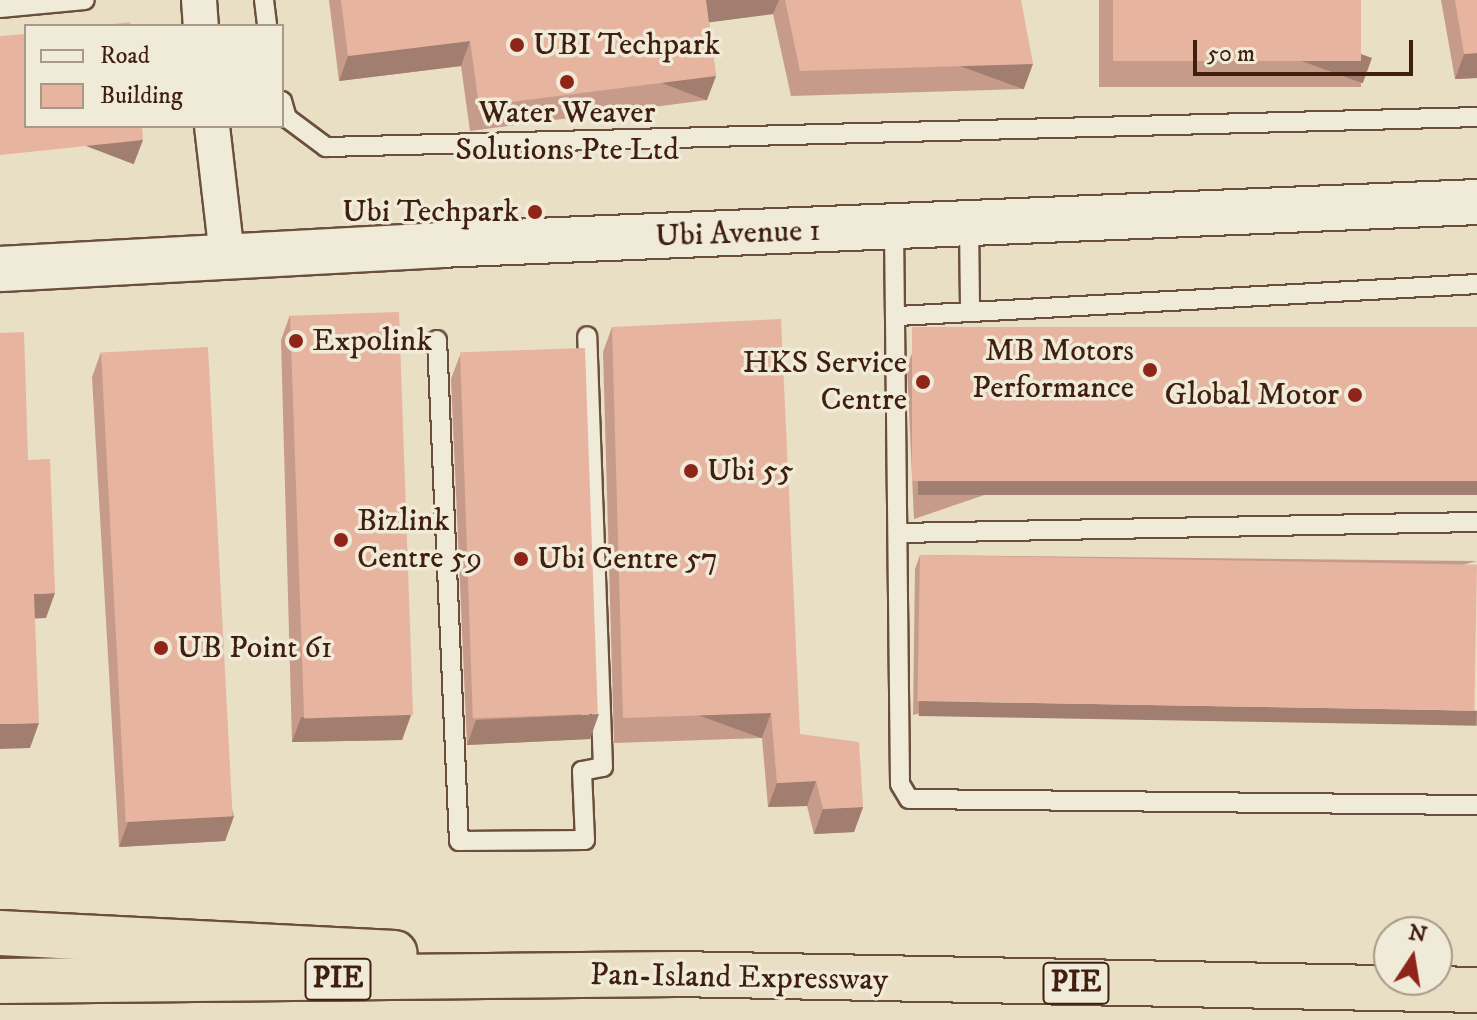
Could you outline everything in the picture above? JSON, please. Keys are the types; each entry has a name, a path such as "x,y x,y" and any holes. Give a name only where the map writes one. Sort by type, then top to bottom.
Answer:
{"highway":[{"path":"0,933 286,945 676,974"},
{"name":"Pan-Island Expressway","path":"0,981 676,974 1477,990"}],"street":[{"path":"199,0 201,24"},
{"path":"212,128 227,255"},
{"name":"Ubi Avenue 1","path":"0,269 227,255 1477,202"}],"lane":[{"path":"0,8 85,0"},
{"path":"264,0 267,24"},
{"path":"284,108 287,118 326,147 1477,117"},
{"path":"969,223 970,311"},
{"path":"894,228 898,316 900,784 909,799 1477,805"},
{"path":"898,316 1477,284"},
{"path":"437,340 459,841 585,840 582,771 603,767 587,336"},
{"path":"898,533 1477,522"}],"building":[{"name":"UBI Techpark","path":"341,0 706,0 716,76 479,106 470,41 348,56"},
{"name":"UBI Techpark","path":"785,0 1021,0 1033,64 800,71"},
{"path":"1113,0 1361,0 1361,61 1113,61"},
{"path":"1455,0 1477,0 1477,53 1464,54"},
{"path":"24,34 24,128 142,128 143,140 0,155 0,36"},
{"name":"Bizlink Centre 59","path":"399,312 413,715 304,719 290,316"},
{"name":"Ubi 55","path":"781,319 800,734 859,742 863,807 823,809 816,781 777,783 771,713 623,718 612,327"},
{"path":"912,327 1477,327 1477,481 912,481"},
{"path":"24,332 28,460 50,459 55,593 34,594 39,723 0,724 0,333"},
{"name":"UB Point 61","path":"208,347 233,816 126,822 101,353"},
{"name":"Ubi Centre 57","path":"585,348 598,714 473,718 460,352"},
{"path":"920,555 1477,565 1474,711 917,701"}],"place":[{"name":"UBI Techpark","path":"517,45"},
{"name":"Water Weaver Solutions Pte Ltd","path":"567,82"},
{"name":"Ubi Techpark","path":"535,212"},
{"name":"Expolink","path":"296,341"},
{"name":"MB Motors Performance","path":"1150,370"},
{"name":"HKS Service Centre","path":"923,382"},
{"name":"Global Motor","path":"1355,395"},
{"name":"Ubi 55","path":"691,471"},
{"name":"Bizlink Centre 59","path":"341,540"},
{"name":"Ubi Centre 57","path":"521,559"},
{"name":"UB Point 61","path":"161,648"}]}
